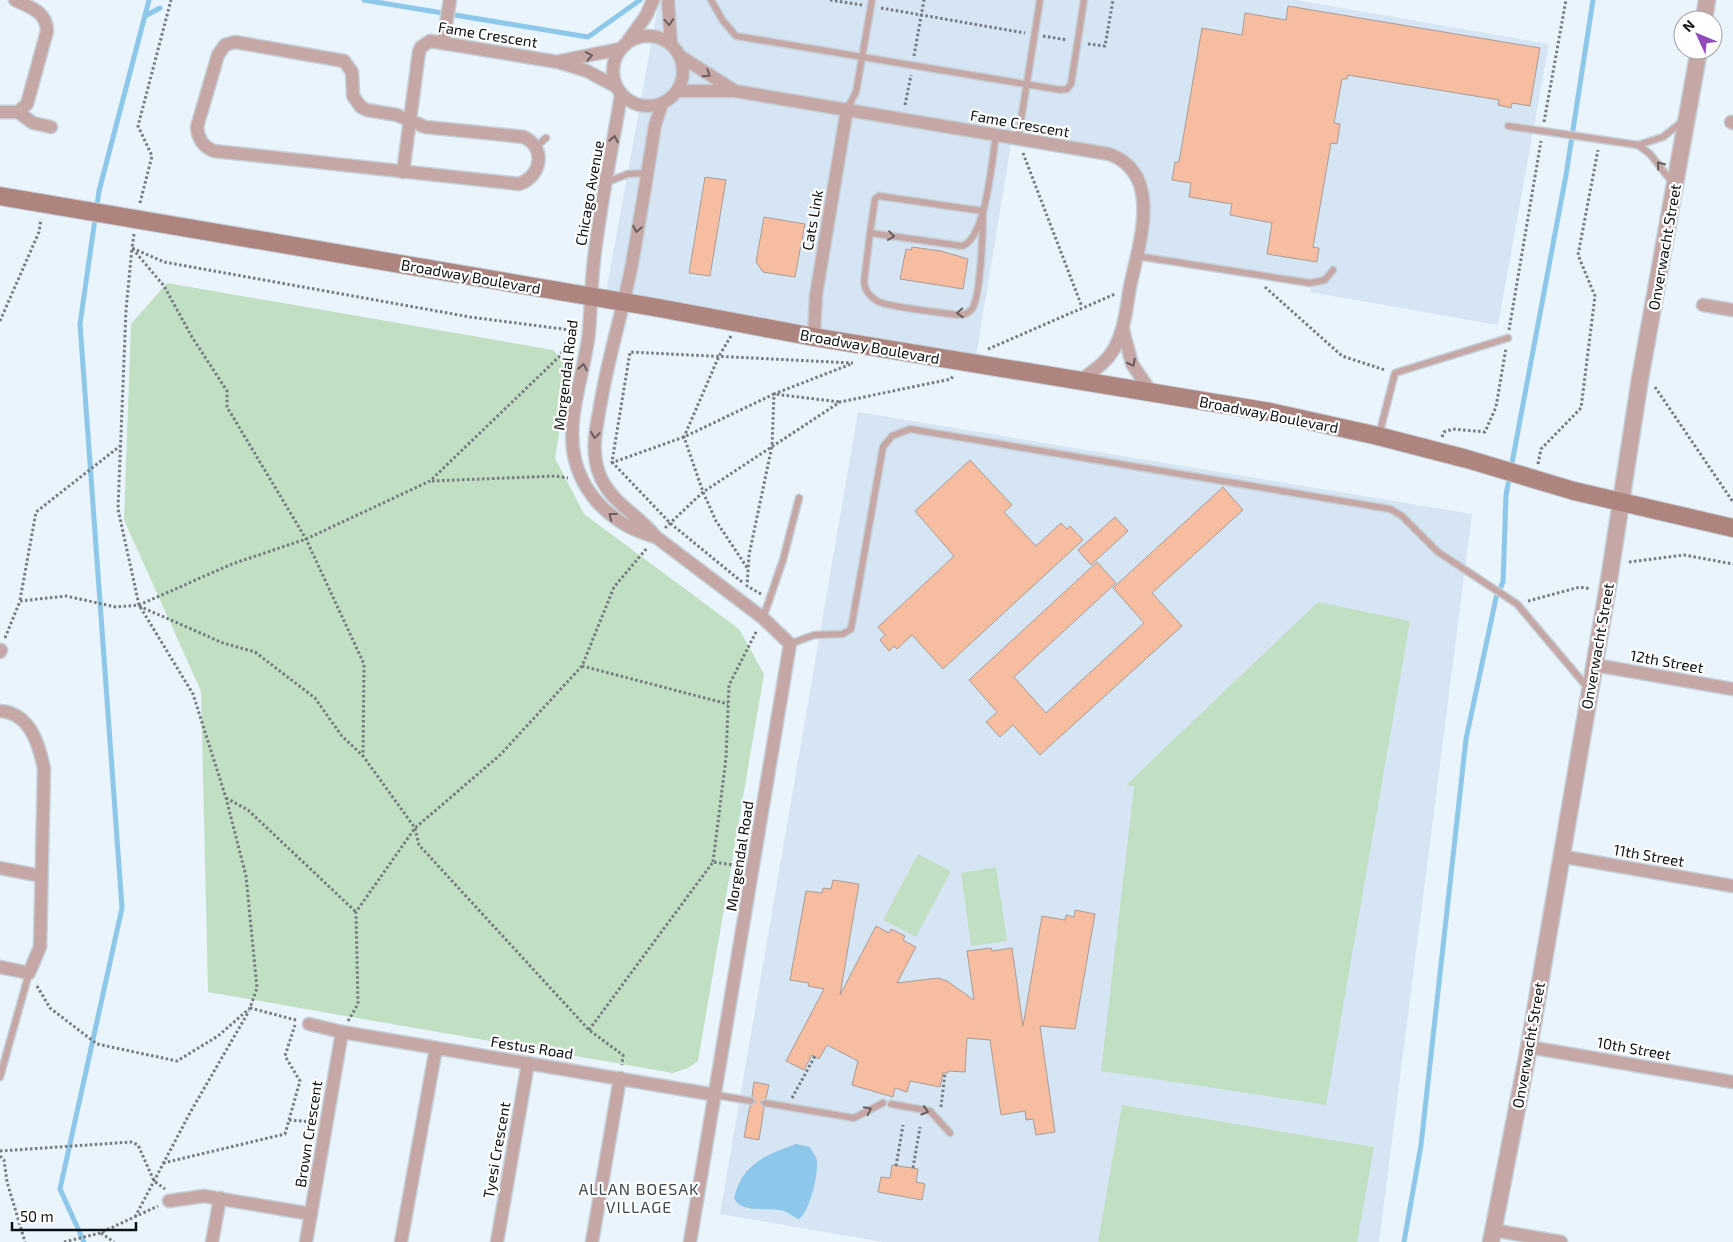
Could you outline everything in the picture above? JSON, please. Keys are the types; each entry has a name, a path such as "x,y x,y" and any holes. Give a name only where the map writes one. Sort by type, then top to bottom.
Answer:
{"main road":[{"name":"Broadway Boulevard","path":"0,196 50,204 136,213 853,344 1270,412 1438,451 1621,503 1733,528"}],"street":[{"path":"15,0 40,13 47,26 29,100 18,112"},
{"path":"653,0 646,16 614,58 612,69 618,91 640,106 662,104"},
{"path":"668,0 671,44"},
{"path":"443,42 450,5"},
{"path":"622,301 631,266 655,125 662,104 678,90 683,73 680,56 671,44 654,36 645,36 624,45"},
{"name":"Fame Crescent","path":"410,120 419,52 421,47 430,41 558,62 587,71 618,91"},
{"path":"235,42 344,61 352,72 351,91 361,107 410,120 425,127 524,137 536,147 539,159 536,172 532,178 519,184 214,151 208,149 200,140 197,127 218,55 225,45 235,42"},
{"name":"Fame Crescent","path":"558,62 624,45"},
{"name":"Fame Crescent","path":"680,56 736,91"},
{"name":"Onverwacht Street","path":"1492,1236 1529,1047 1560,856 1607,593 1640,379 1697,60"},
{"name":"Fame Crescent","path":"678,90 736,91 1109,154 1125,162 1139,182 1143,197 1144,218 1123,330 1106,361 1081,380"},
{"name":"Chicago Avenue","path":"590,296 618,91"},
{"name":"Cats Link","path":"814,337 816,296 847,109"},
{"path":"0,112 18,112 33,123 50,127"},
{"path":"403,172 410,120"},
{"name":"Morgendal Road","path":"590,296 589,331 574,427 575,459 582,480 604,510 637,533 656,537"},
{"name":"Morgendal Road","path":"622,301 610,350 595,438 594,449 599,474 615,499 646,524 656,537 764,618 790,644 690,1242"},
{"path":"1703,305 1733,310"},
{"name":"Fame Crescent","path":"1123,330 1132,364 1151,392"},
{"name":"12th Street","path":"1595,665 1733,689"},
{"path":"0,711 13,713 25,722 41,754 44,769 41,937 37,956 29,973 0,967"},
{"name":"11th Street","path":"1560,856 1733,886"},
{"path":"0,868 41,876"},
{"name":"Festus Road","path":"303,1022 342,1032 716,1095"},
{"name":"Brown Crescent","path":"306,1242 342,1032"},
{"name":"10th Street","path":"1529,1047 1733,1082"},
{"path":"401,1242 436,1048"},
{"name":"Tyesi Crescent","path":"497,1242 528,1063"},
{"path":"592,1242 620,1078"},
{"path":"173,1200 204,1196 311,1214"},
{"path":"212,1242 220,1198"},
{"path":"1492,1236 1561,1242"}],"lane":[{"path":"711,0 722,21 736,36 1061,90 1070,87 1084,0"},
{"path":"1018,139 1040,0"},
{"path":"847,109 856,92 872,3"},
{"path":"1508,126 1638,145 1663,138 1688,116"},
{"path":"983,211 882,195 875,199 864,282 869,295 884,303 963,315 973,308 979,275 983,211 996,135"},
{"path":"536,147 546,138"},
{"path":"1638,145 1656,160 1675,189"},
{"path":"607,182 628,174 647,173"},
{"path":"870,232 962,246 974,239 983,211"},
{"path":"1137,256 1315,283 1325,280 1333,270"},
{"path":"1378,436 1395,373 1508,338"},
{"path":"790,644 814,636 843,634 851,629 882,447 892,436 910,429 1390,509 1402,516 1438,552 1517,604 1590,690"},
{"path":"764,618 798,498"},
{"path":"0,1077 29,973"},
{"path":"716,1095 751,1101"},
{"path":"765,1103 854,1118 883,1103"},
{"path":"891,1104 926,1110 939,1120 950,1133"}],"path":[{"path":"135,1217 163,1163 250,1008 257,988 246,876 226,798 193,694 139,605 118,509 126,310 136,213 152,156 138,126 172,0"},
{"path":"830,0 872,3 1034,35 1104,46 1113,0"},
{"path":"1438,451 1444,432 1452,429 1485,432 1496,407 1566,0"},
{"path":"1018,139 1082,307"},
{"path":"1534,479 1542,449 1580,408 1595,296 1578,255 1597,139"},
{"path":"0,321 50,204"},
{"path":"132,248 164,262 470,317 589,331"},
{"path":"132,248 164,286 192,337 227,391 227,407 306,539 364,664 363,756"},
{"path":"1249,273 1342,356 1395,373"},
{"path":"986,350 1082,307 1130,288"},
{"path":"740,322 719,356 684,437 703,492 716,521 748,570"},
{"path":"20,601 66,596 116,606 139,605 232,564 306,539 430,481 561,355 570,330"},
{"path":"853,344 854,363"},
{"path":"612,462 630,352 854,363"},
{"path":"774,394 840,402 951,379 960,361"},
{"path":"599,474 612,462 684,437 774,394 854,363"},
{"path":"1640,379 1654,384 1733,502"},
{"path":"747,586 749,555 772,446 774,394"},
{"path":"342,1032 358,1004 356,912 416,828 500,755 582,666 614,587 656,537 703,492 840,402"},
{"path":"0,651 20,601 36,512 120,445"},
{"path":"612,462 670,523 747,586 770,599"},
{"path":"430,481 556,476 582,480"},
{"path":"1625,567 1630,560 1684,555 1733,564"},
{"path":"1517,604 1580,587 1607,593"},
{"path":"139,605 223,643 256,652 315,698 341,735 363,756 416,828 419,845 589,1030 623,1055 620,1078"},
{"path":"589,1030 713,862 726,758 729,685 764,618"},
{"path":"582,666 728,704"},
{"path":"226,798 248,810 356,912"},
{"path":"713,862 754,868"},
{"path":"29,973 50,1008 97,1044 178,1061 218,1036 250,1008"},
{"path":"163,1163 285,1134 300,1081 285,1056 303,1022 250,1008"},
{"path":"787,1107 815,1056"},
{"path":"939,1120 945,1073"},
{"path":"289,1120 326,1123"},
{"path":"896,1166 903,1125"},
{"path":"913,1168 920,1127"},
{"path":"0,1151 123,1143 138,1145 154,1181 173,1200 100,1233 64,1242"},
{"path":"0,1156 4,1160 7,1182 25,1242"},
{"path":"100,1233 114,1242"}],"shaded area":[{"path":"659,0 1296,0 1549,44 1498,325 1310,292 1312,285 1139,258 1143,205 1125,163 1012,139 975,362 605,298"},
{"path":"858,412 1472,514 1379,1242 883,1242 720,1214"}],"green space":[{"path":"167,283 553,350 570,369 555,458 584,514 739,629 764,674 698,1061 688,1068 673,1073 208,992 201,691 124,520 131,324"},
{"path":"1318,602 1410,621 1326,1105 1101,1071 1134,786 1126,785"},
{"path":"918,854 951,871 916,937 883,920"},
{"path":"996,867 1007,941 971,946 961,873"},
{"path":"1122,1105 1374,1147 1357,1242 1098,1242"}],"water":[{"path":"796,1144 810,1147 817,1162 812,1192 807,1209 803,1215 799,1219 784,1211 749,1208 738,1203 734,1198 738,1186 749,1169 756,1162 774,1152"}],"building":[{"path":"1288,6 1540,48 1530,106 1512,103 1511,108 1498,105 1499,100 1348,75 1347,79 1342,79 1334,123 1340,124 1337,144 1331,143 1313,247 1319,248 1317,262 1267,254 1272,223 1230,215 1232,204 1189,197 1191,183 1172,180 1175,162 1179,162 1202,28 1242,35 1245,13 1286,20"},
{"path":"705,177 726,180 710,276 689,273"},
{"path":"764,217 805,224 795,277 763,272 756,262"},
{"path":"912,247 941,251 968,259 963,289 900,279 906,249 911,250"},
{"path":"970,460 1012,505 1004,512 1036,546 1061,523 1067,529 1070,526 1083,540 943,669 912,635 897,649 894,646 889,651 880,640 885,635 878,627 954,556 915,511"},
{"path":"1223,487 1243,510 1152,593 1182,626 1040,755 1013,725 1000,737 986,722 997,712 969,680 1097,562 1116,583 1014,677 1046,713 1144,623 1113,588"},
{"path":"1115,517 1128,531 1091,565 1078,550"},
{"path":"833,880 859,884 840,995 876,926 889,933 891,929 905,936 903,940 916,947 897,983 938,978 947,981 974,1000 967,951 991,948 992,951 1012,948 1023,1026 1042,916 1065,920 1066,915 1074,917 1075,910 1095,914 1075,1029 1040,1026 1055,1132 1036,1135 1033,1119 1026,1120 1025,1111 1001,1115 990,1040 967,1038 965,1072 948,1071 948,1073 943,1073 940,1087 910,1081 907,1092 895,1088 893,1097 852,1085 858,1061 827,1045 819,1059 812,1055 804,1070 786,1061 824,989 808,986 809,983 790,980 806,891 822,893 823,888 831,889"},
{"path":"754,1082 769,1085 766,1098 760,1102 764,1108 759,1140 744,1137 750,1106 756,1102 752,1096"},
{"path":"892,1165 918,1169 916,1182 925,1184 922,1200 878,1192 881,1177 890,1178"}],"waterway":[{"path":"84,1242 60,1189 122,908 80,324 99,191 149,0"},
{"path":"364,0 588,37 640,0"},
{"path":"1404,1242 1421,1145 1466,739 1496,598 1503,582 1506,495 1566,175 1593,0"},
{"path":"145,16 160,8"}],"district":[{"name":"ALLAN BOESAK VILLAGE","path":"639,1197"}]}
